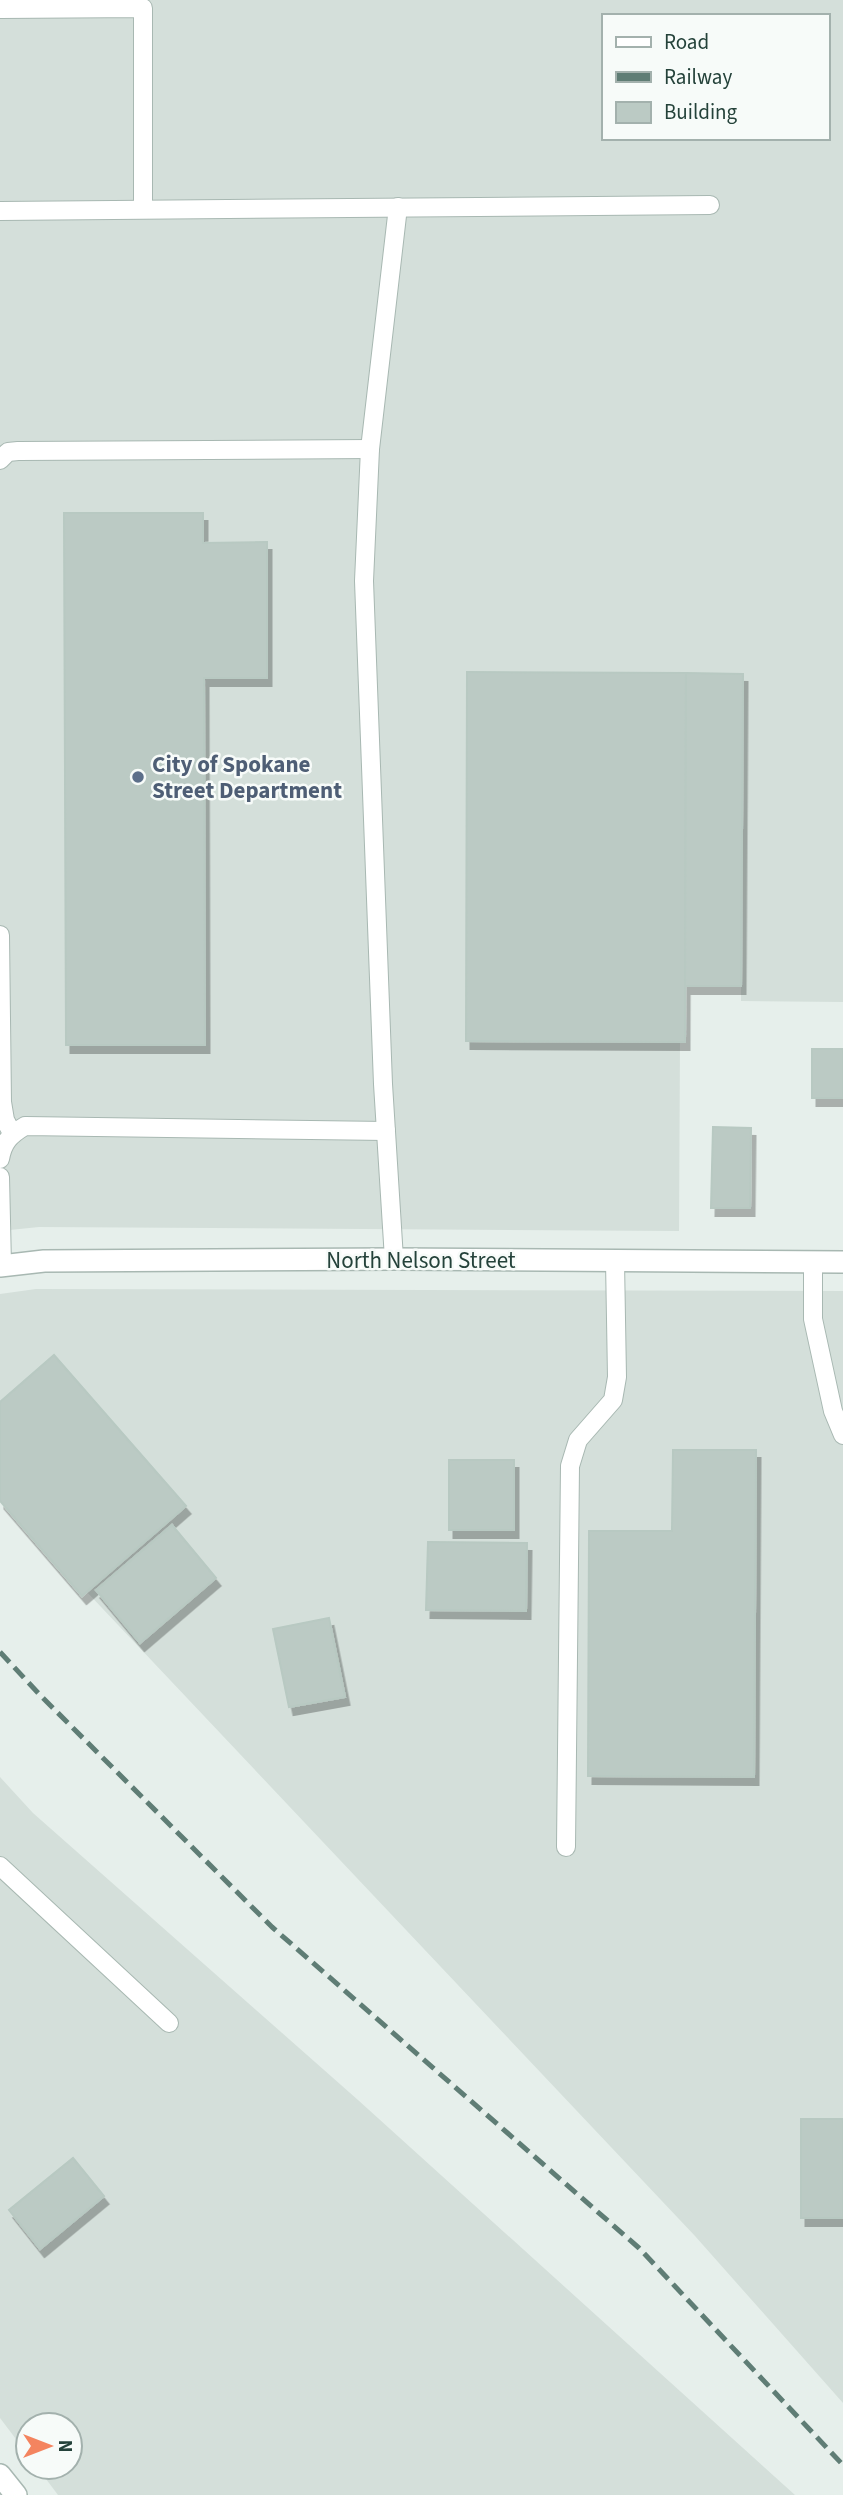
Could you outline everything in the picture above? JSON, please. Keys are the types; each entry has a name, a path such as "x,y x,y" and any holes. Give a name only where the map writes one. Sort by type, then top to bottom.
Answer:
{"street":[{"name":"North Nelson Street","path":"1,1266 44,1261 394,1259 843,1262"},
{"path":"0,2474 16,2495"}],"lane":[{"path":"0,9 143,8 143,209"},
{"path":"0,211 710,205"},
{"path":"394,1259 386,1131 364,581 370,449 398,207"},
{"path":"0,460 8,452 18,451 370,449"},
{"path":"0,935 2,1102 5,1120 12,1133"},
{"path":"0,1159 3,1145 12,1133 25,1126 386,1131"},
{"path":"0,1177 1,1266"},
{"path":"566,1847 570,1466 578,1440 613,1400 617,1377 615,1261"},
{"path":"813,1262 813,1319 833,1411 843,1435"},
{"path":"0,1866 169,2023"}],"shaded area":[{"path":"0,0 843,0 843,1002 741,1001 741,986 685,986 685,1042 680,1042 679,1231 39,1227 0,1231"},
{"path":"36,1289 843,1291 843,2403 695,2236 0,1500 0,1294"},
{"path":"0,1777 33,1813 358,2100 795,2495 58,2495 48,2481 84,2481 84,2411 14,2411 14,2436 0,2418"}],"building":[{"path":"64,513 203,513 203,543 267,542 267,678 204,678 205,1045 66,1045"},
{"path":"467,672 686,673 685,1042 466,1041"},
{"path":"686,673 743,674 741,986 685,986"},
{"path":"812,1049 843,1049 843,1098 812,1098"},
{"path":"713,1127 751,1128 750,1208 711,1208"},
{"path":"54,1355 186,1506 82,1596 0,1501 0,1402"},
{"path":"673,1450 756,1450 754,1777 588,1776 589,1531 672,1531"},
{"path":"449,1460 514,1460 514,1530 449,1530"},
{"path":"172,1525 216,1578 140,1643 96,1590"},
{"path":"428,1542 527,1543 526,1611 426,1610"},
{"path":"329,1618 345,1697 289,1707 273,1629"},
{"path":"801,2119 843,2119 843,2218 801,2218"},
{"path":"73,2158 104,2196 40,2249 9,2210"}],"railway":[{"path":"0,1652 272,1927 639,2248 843,2465"}],"place":[{"name":"City of Spokane Street Department","path":"138,777"}]}
